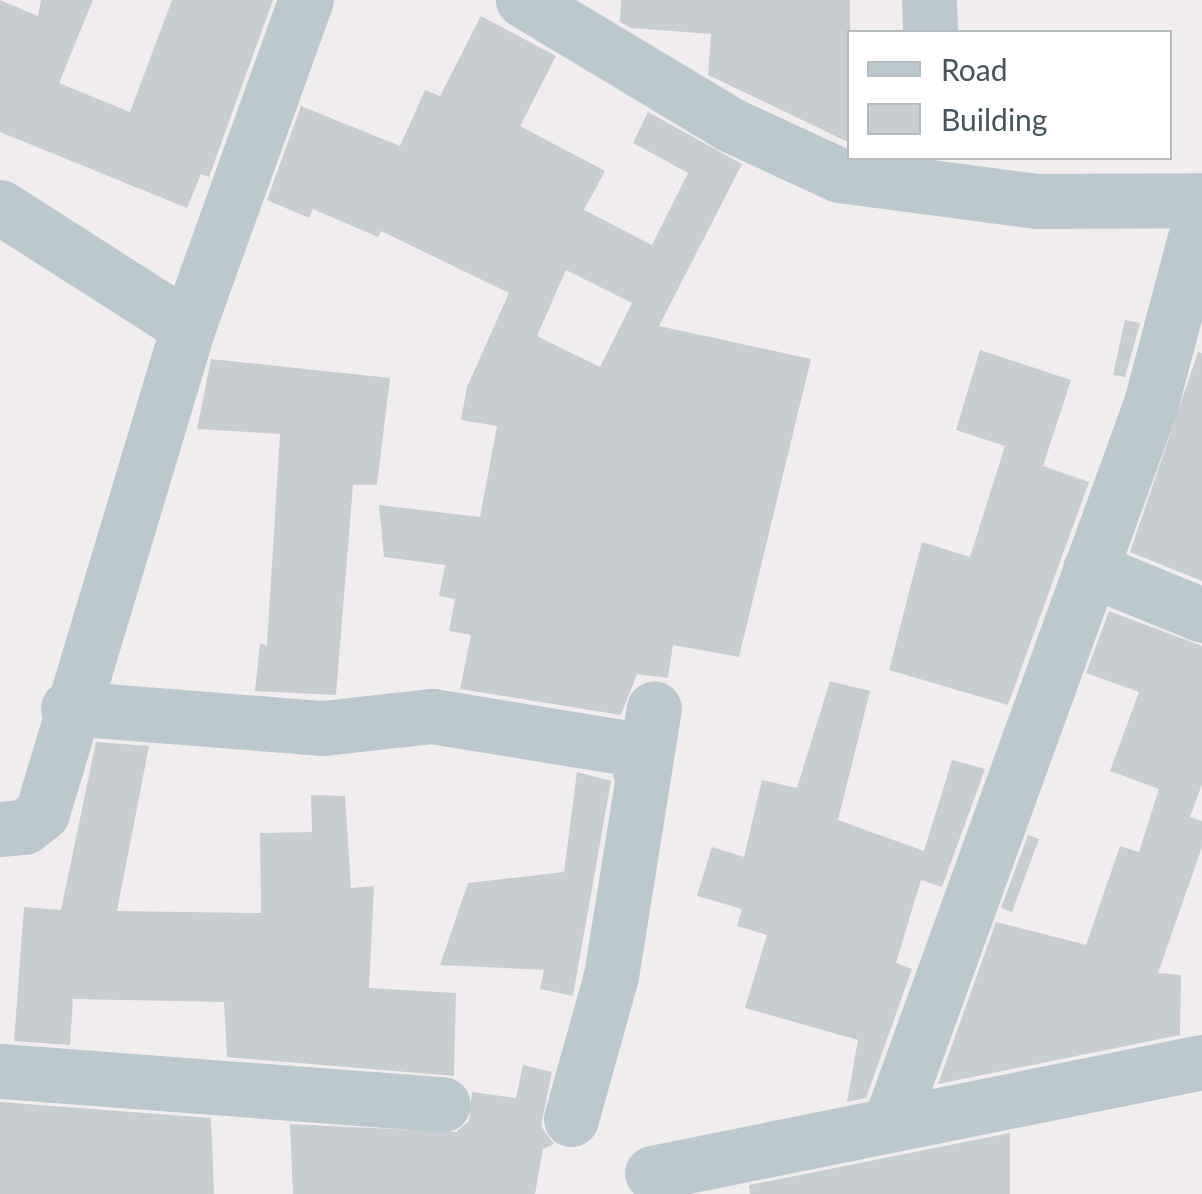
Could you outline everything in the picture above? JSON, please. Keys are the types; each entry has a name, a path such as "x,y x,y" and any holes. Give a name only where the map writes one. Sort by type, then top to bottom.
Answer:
{"street":[{"path":"0,829 24,827 42,813 68,708 188,327 306,0"},
{"path":"522,0 732,125 839,175 933,175 1202,200"},
{"path":"929,0 930,30"},
{"path":"0,207 188,327"},
{"path":"890,1124 1152,403 1202,212"},
{"path":"1090,569 1202,615"},
{"path":"68,708 323,728 432,716 633,749 642,778"},
{"path":"571,1119 611,976 654,708"},
{"path":"652,1173 1202,1062"},
{"path":"0,1071 443,1104"}],"building":[{"path":"0,0 38,16 41,0 93,0 59,83 130,112 172,0 273,0 209,177 201,174 187,208 0,132"},
{"path":"621,0 850,0 847,142 708,75 711,34 631,28 620,22"},
{"path":"481,16 556,56 520,126 605,171 584,210 652,245 688,173 633,143 648,112 742,164 659,326 811,359 739,657 673,645 668,678 637,674 621,715 460,689 471,635 449,631 455,599 439,596 445,565 384,557 379,505 480,517 497,426 461,420 467,387 509,293 381,231 378,237 313,209 309,218 267,200 301,106 400,146 425,90 440,96","holes":["566,270 632,303 600,367 537,336"]},
{"path":"1125,320 1140,323 1125,377 1113,375"},
{"path":"980,350 1071,380 1043,466 1089,482 1008,705 889,670 922,542 970,557 1005,446 956,430"},
{"path":"1198,352 1202,353 1202,581 1130,552"},
{"path":"211,359 390,378 377,485 353,485 336,695 255,691 260,644 267,645 280,434 197,429"},
{"path":"1109,611 1202,646 1202,784 1190,817 1202,821 1202,847 1158,973 1181,975 1180,1035 938,1084 996,922 1086,945 1120,846 1139,852 1159,789 1110,771 1139,692 1086,673"},
{"path":"830,681 870,691 838,820 924,851 952,760 985,769 942,887 921,880 896,963 912,969 866,1098 847,1102 858,1040 745,1008 767,935 737,926 742,909 697,896 712,847 744,857 762,780 797,788"},
{"path":"96,742 149,746 117,911 261,913 260,833 312,832 311,795 345,796 351,888 374,886 369,988 456,993 454,1076 227,1057 224,1002 73,999 70,1045 14,1041 24,907 61,910"},
{"path":"577,772 611,781 573,996 540,989 544,970 440,965 468,883 564,872"},
{"path":"1028,835 1039,839 1012,912 1001,908"},
{"path":"523,1065 552,1072 541,1126 554,1144 543,1149 535,1194 293,1194 290,1124 456,1132 469,1121 472,1092 516,1098"},
{"path":"0,1102 211,1118 214,1194 0,1194"},
{"path":"1010,1133 1010,1194 750,1194 749,1185"}]}
